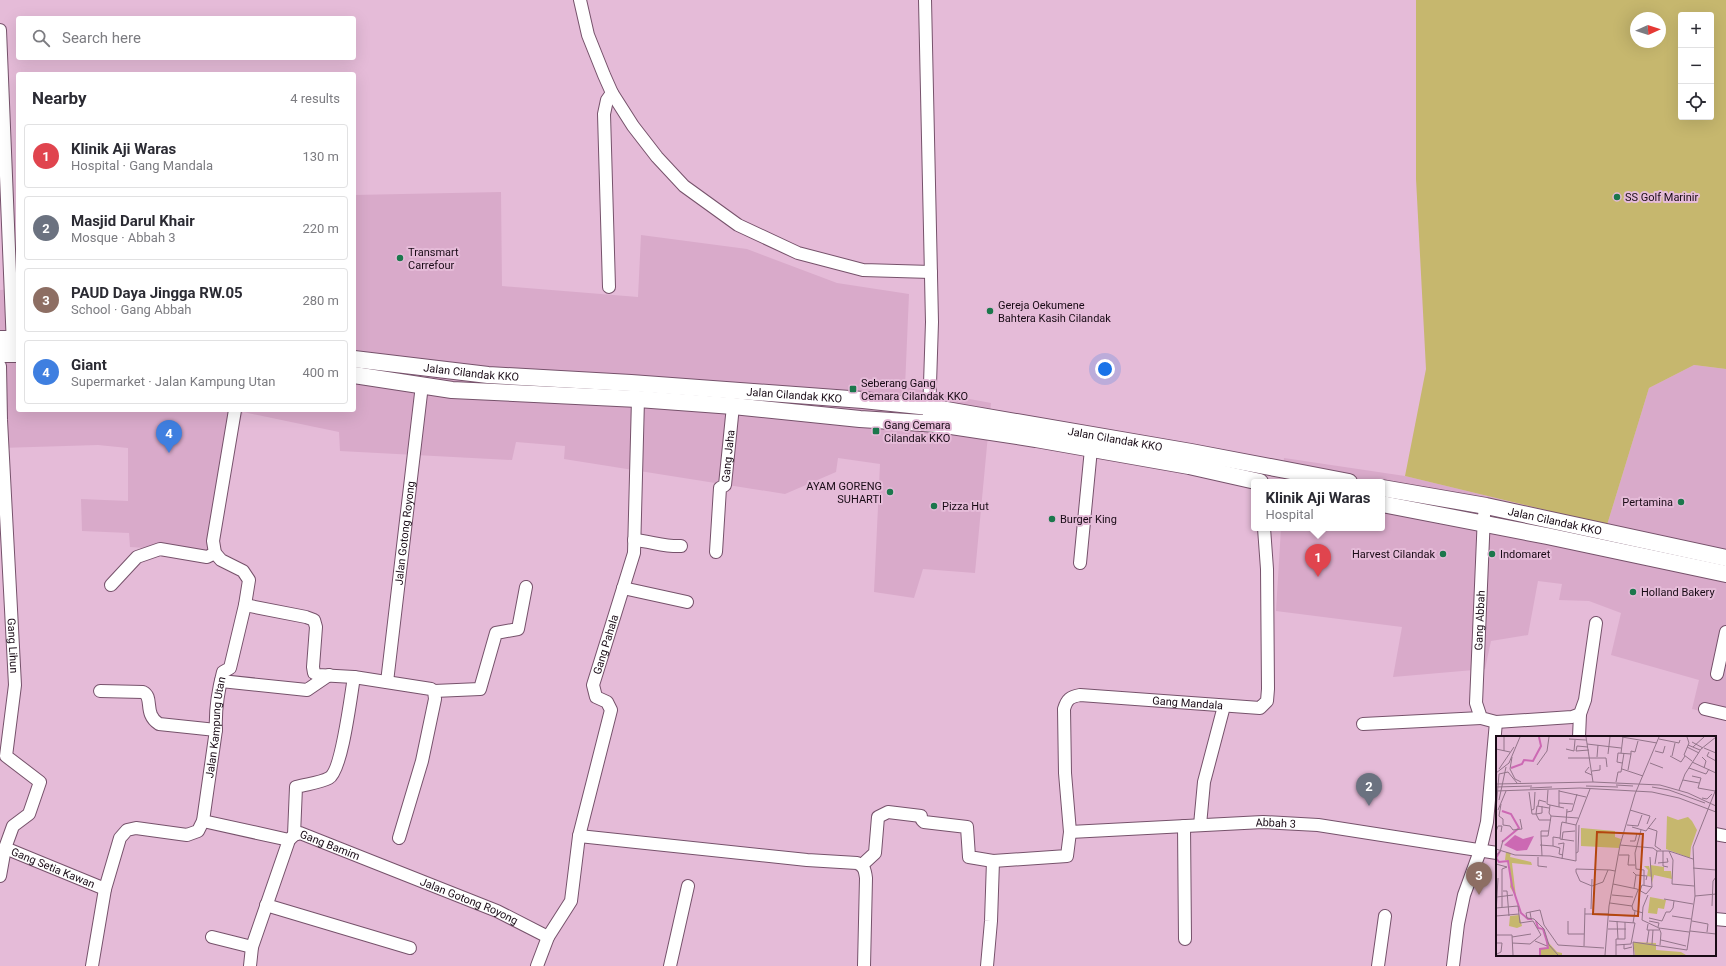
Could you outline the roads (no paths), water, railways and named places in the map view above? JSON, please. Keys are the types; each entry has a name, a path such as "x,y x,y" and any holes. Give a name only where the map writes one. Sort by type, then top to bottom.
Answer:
{"street":[{"path":"580,0 588,35 612,93 633,126 657,157 684,186 738,225 798,253 863,270 931,272"},
{"path":"925,0 932,322 929,424"},
{"path":"0,30 10,347"},
{"path":"609,287 604,114 607,100 612,93"},
{"name":"Jalan Cilandak KKO","path":"356,359 488,375 631,383 863,400 929,407 1191,452 1323,479"},
{"name":"Gang Lihun","path":"0,366 1,444 15,685 6,756 40,782 28,814 13,826 5,848"},
{"name":"Jalan Cilandak KKO","path":"356,375 452,390 638,399 733,406 964,428 1189,466 1251,480"},
{"name":"Jalan Gotong Royong","path":"387,682 422,385"},
{"name":"Gang Pahala","path":"537,966 548,937 571,901 578,836 611,710 608,702 596,697 593,685 634,553 638,399"},
{"name":"Gang Jaha","path":"716,552 720,488 725,485 733,406"},
{"path":"111,585 137,557 160,549 207,557 215,554 213,541 235,412"},
{"path":"1080,563 1091,449"},
{"name":"Jalan Cilandak KKO","path":"1385,489 1486,506 1726,558"},
{"name":"Jalan Cilandak KKO","path":"1385,505 1483,523 1726,574"},
{"name":"Gang Abbah","path":"1481,718 1476,703 1483,523 1486,506"},
{"name":"Gang Mandala","path":"1070,832 1065,773 1064,709 1067,701 1072,696 1080,695 1260,708 1267,701 1268,621 1264,531"},
{"path":"634,540 649,541 668,546 681,546"},
{"name":"Jalan Kampung Utan","path":"203,821 216,730 215,716 221,681 223,672 230,668 245,605 249,580 243,570 221,560 215,554"},
{"path":"245,605 306,617 314,620 316,627 313,668 314,673 318,675 354,677 431,689 434,691 480,689 496,633 518,629 526,587"},
{"path":"623,588 687,602"},
{"path":"1580,736 1580,714 1584,700 1596,623"},
{"path":"1717,674 1726,632"},
{"path":"221,681 307,690 329,675"},
{"path":"250,966 252,947 291,837 296,787 329,778 336,770 348,718 354,677"},
{"path":"100,691 146,693 152,719 159,724 216,730"},
{"path":"399,838 422,761 435,699 434,691"},
{"path":"1200,826 1204,782 1224,706"},
{"path":"1705,709 1726,714"},
{"path":"1363,724 1481,718 1496,722 1572,717 1580,714"},
{"path":"1453,966 1458,924 1464,896 1480,851 1487,822 1496,722"},
{"path":"862,865 875,853 878,817 888,812 921,818 924,822 967,827 969,857 993,861 1068,856 1070,832"},
{"path":"92,966 105,889 120,838 126,830 136,828 187,835 198,831 203,821"},
{"name":"Gang Bamim","path":"203,821 291,837 300,833 388,868"},
{"name":"Abbah 3","path":"1070,832 1263,822 1318,825 1496,853"},
{"path":"1184,826 1186,939"},
{"path":"1716,834 1726,836"},
{"path":"578,836 807,860 857,863 862,865 865,870 866,878 864,966"},
{"name":"Gang Setia Kawan","path":"0,876 5,848 105,889"},
{"path":"987,966 992,921 993,861"},
{"name":"Jalan Gotong Royong","path":"388,868 497,911 548,937"},
{"path":"670,966 688,886"},
{"path":"266,905 410,948"},
{"path":"1378,966 1384,916"},
{"path":"1716,919 1726,920"},
{"path":"212,937 252,947"}],"place":[{"name":"SS Golf Marinir","path":"1617,197"},
{"name":"Transmart Carrefour","path":"400,258"},
{"name":"Gereja Oekumene Bahtera Kasih Cilandak","path":"990,311"},
{"name":"Seberang Gang Cemara Cilandak KKO","path":"853,389"},
{"name":"Gang Cemara Cilandak KKO","path":"876,431"},
{"name":"Giant","path":"169,453"},
{"name":"AYAM GORENG SUHARTI","path":"890,492"},
{"name":"Pertamina","path":"1681,502"},
{"name":"Pizza Hut","path":"934,506"},
{"name":"Burger King","path":"1052,519"},
{"name":"Harvest Cilandak","path":"1443,554"},
{"name":"Indomaret","path":"1492,554"},
{"name":"Klinik Aji Waras","path":"1318,577"},
{"name":"Holland Bakery","path":"1633,592"},
{"name":"Masjid Darul Khair","path":"1369,806"},
{"name":"PAUD Daya Jingga RW.05","path":"1479,895"}]}
